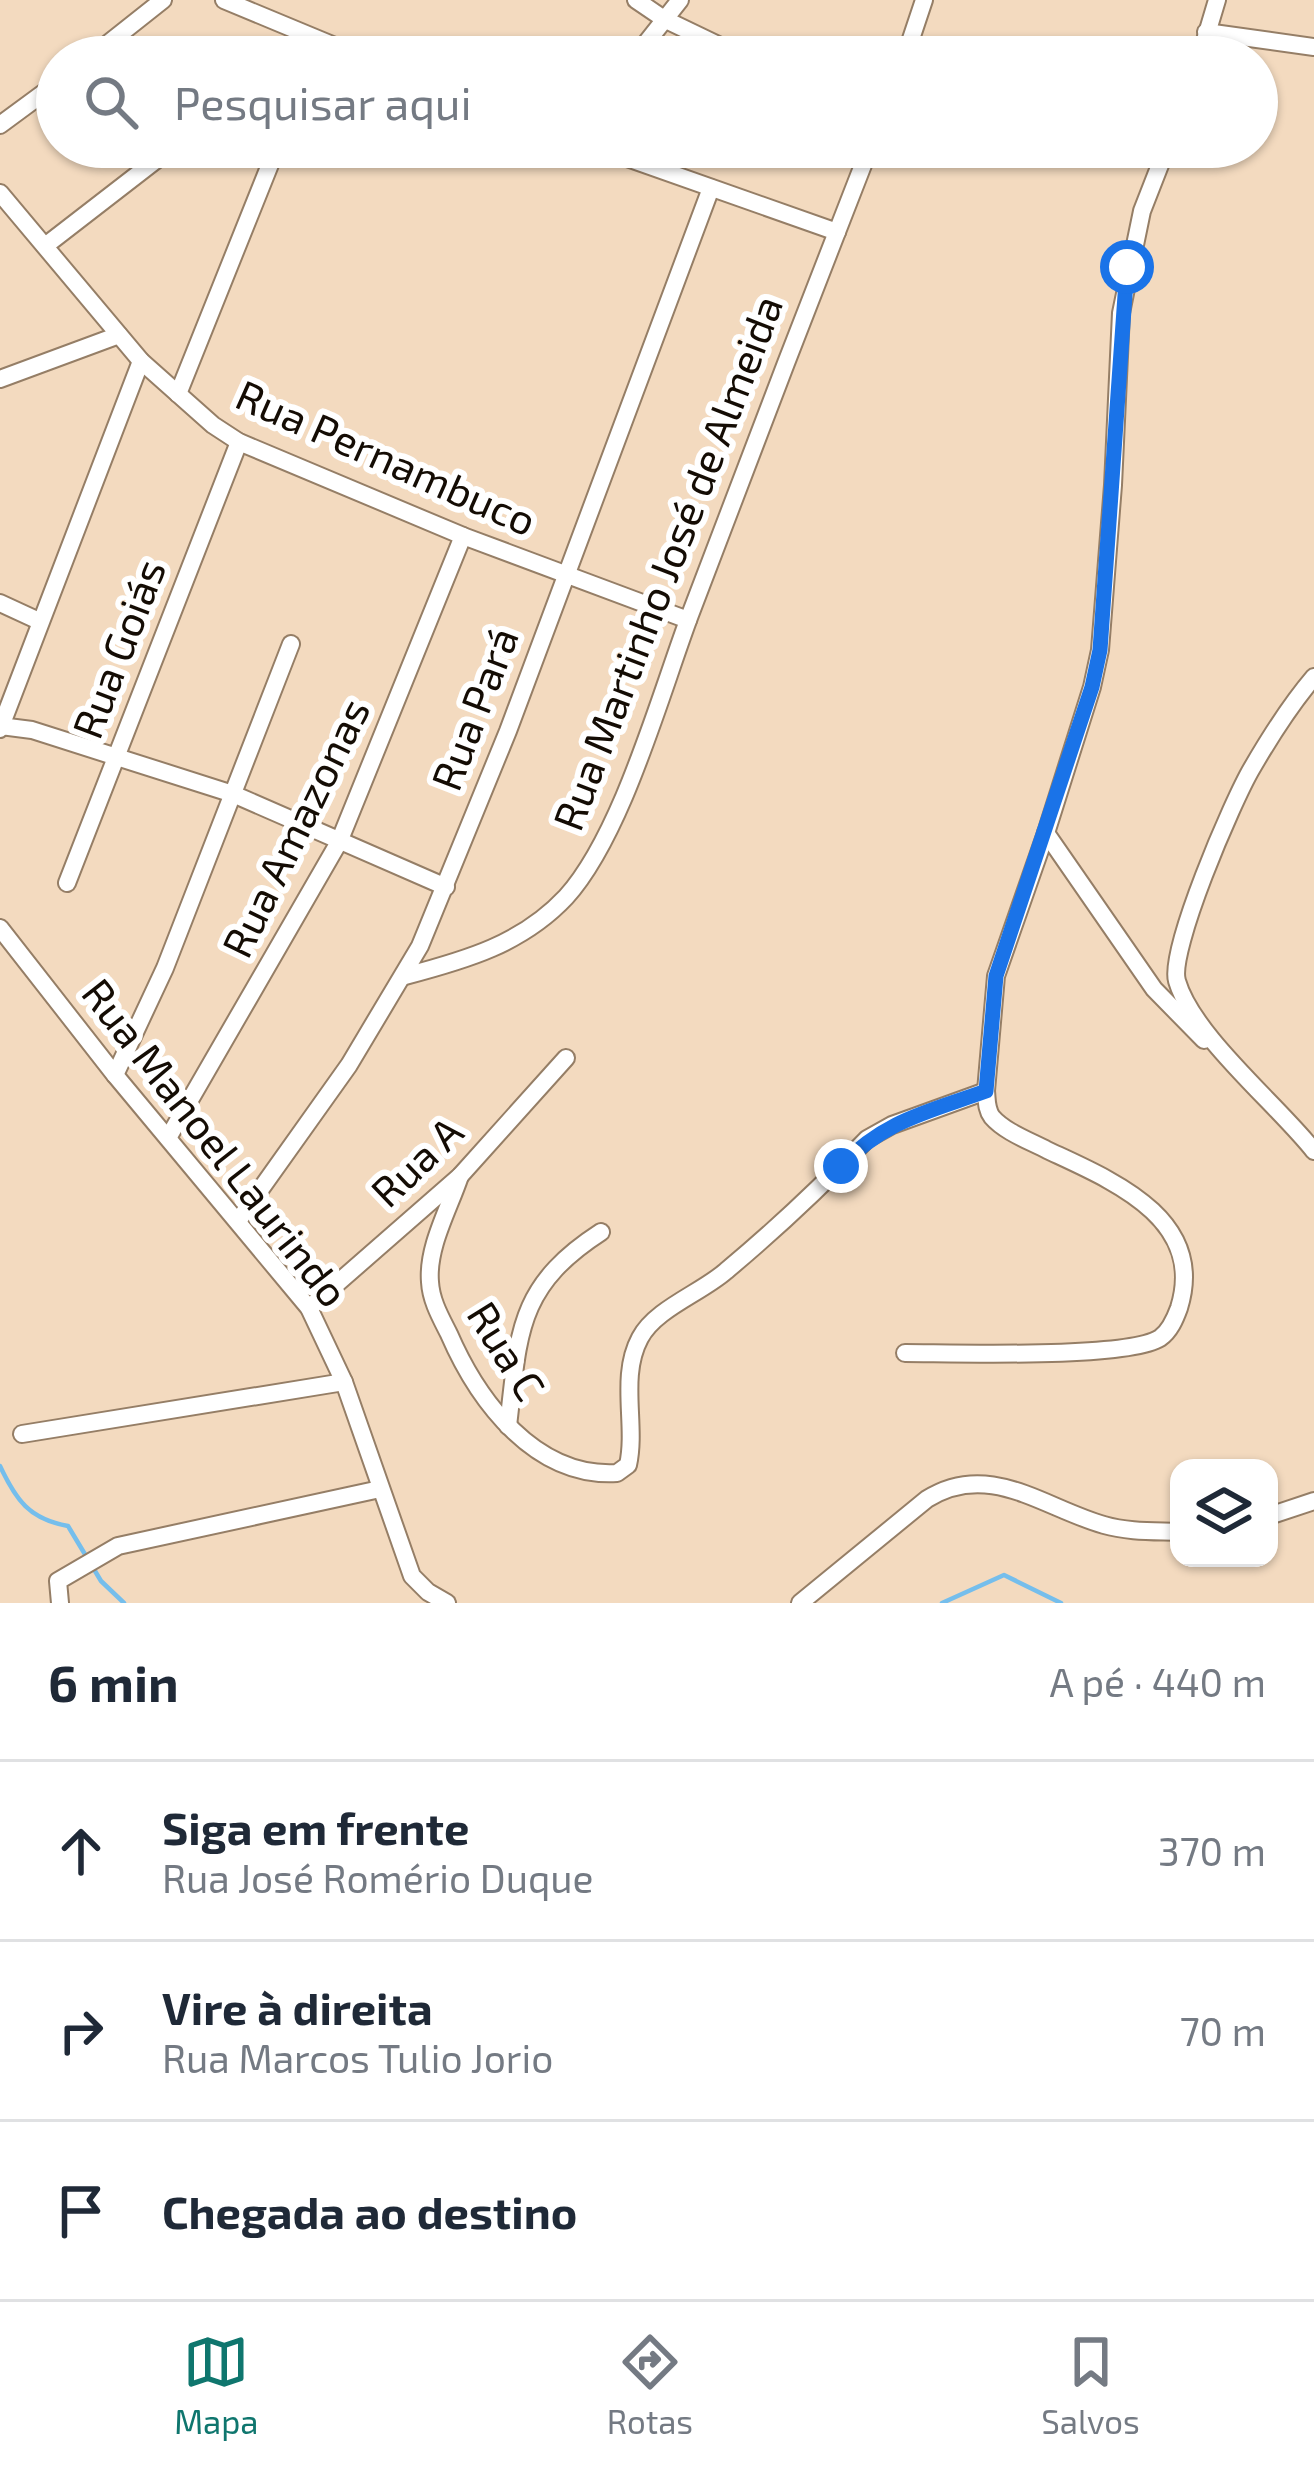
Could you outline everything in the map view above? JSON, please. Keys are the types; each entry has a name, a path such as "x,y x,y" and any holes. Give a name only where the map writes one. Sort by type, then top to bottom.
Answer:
{"street":[{"path":"118,36 163,0"},
{"path":"224,0 306,36"},
{"path":"636,0 699,36"},
{"path":"651,36 680,0"},
{"path":"912,36 924,0"},
{"path":"1205,36 1217,0"},
{"path":"1206,32 1235,36"},
{"path":"1278,42 1314,47"},
{"path":"0,125 36,98"},
{"path":"45,246 146,168"},
{"path":"178,394 268,168"},
{"path":"655,168 837,232"},
{"name":"Rua Martinho José de Almeida","path":"405,976 504,944 535,926 585,872 645,740 799,322 862,168"},
{"path":"905,1353 1110,1350 1146,1344 1169,1330 1182,1295 1182,1259 1161,1218 1112,1180 1020,1137 994,1119 986,1091 996,976 1046,833 1100,650 1124,290 1142,211 1159,168"},
{"name":"Rua Pará","path":"238,1221 349,1065 405,976 446,887 711,188"},
{"name":"Rua Pernambuco","path":"0,193 141,361 239,442 463,536 688,620"},
{"path":"1,382 119,335"},
{"path":"141,361 0,727 32,730 233,794 446,887"},
{"name":"Rua Goiás","path":"67,883 239,442"},
{"name":"Rua Amazonas","path":"168,1138 339,842 463,536"},
{"path":"0,602 40,621"},
{"path":"115,1075 166,968 290,644"},
{"path":"1232,1064 1188,1006 1177,982 1176,956 1250,771 1314,679"},
{"path":"1046,833 1154,989 1286,1117 1314,1151"},
{"name":"Rua Manoel Laurindo","path":"0,928 309,1308 344,1382 412,1576 446,1603"},
{"name":"Rua A","path":"309,1308 460,1176 566,1058"},
{"name":"Rua C","path":"460,1176 434,1250 430,1286 458,1354 508,1426 550,1458 588,1471 617,1473 628,1465 631,1450 632,1358 640,1336 724,1273 867,1139 892,1125 986,1091"},
{"path":"508,1426 527,1309 566,1255 601,1232"},
{"path":"22,1434 344,1382"},
{"path":"800,1603 927,1499 969,1482 1027,1495 1104,1525 1170,1531"},
{"path":"60,1603 58,1581 118,1546 380,1489"},
{"path":"1278,1513 1314,1501"}],"waterway":[{"path":"0,1466 25,1506 68,1526 101,1581 124,1603"},
{"path":"942,1603 1004,1575 1061,1603"}],"route":[{"path":"841,1166 883,1130 986,1091 996,976 1046,833 1100,650 1127,267"}]}
